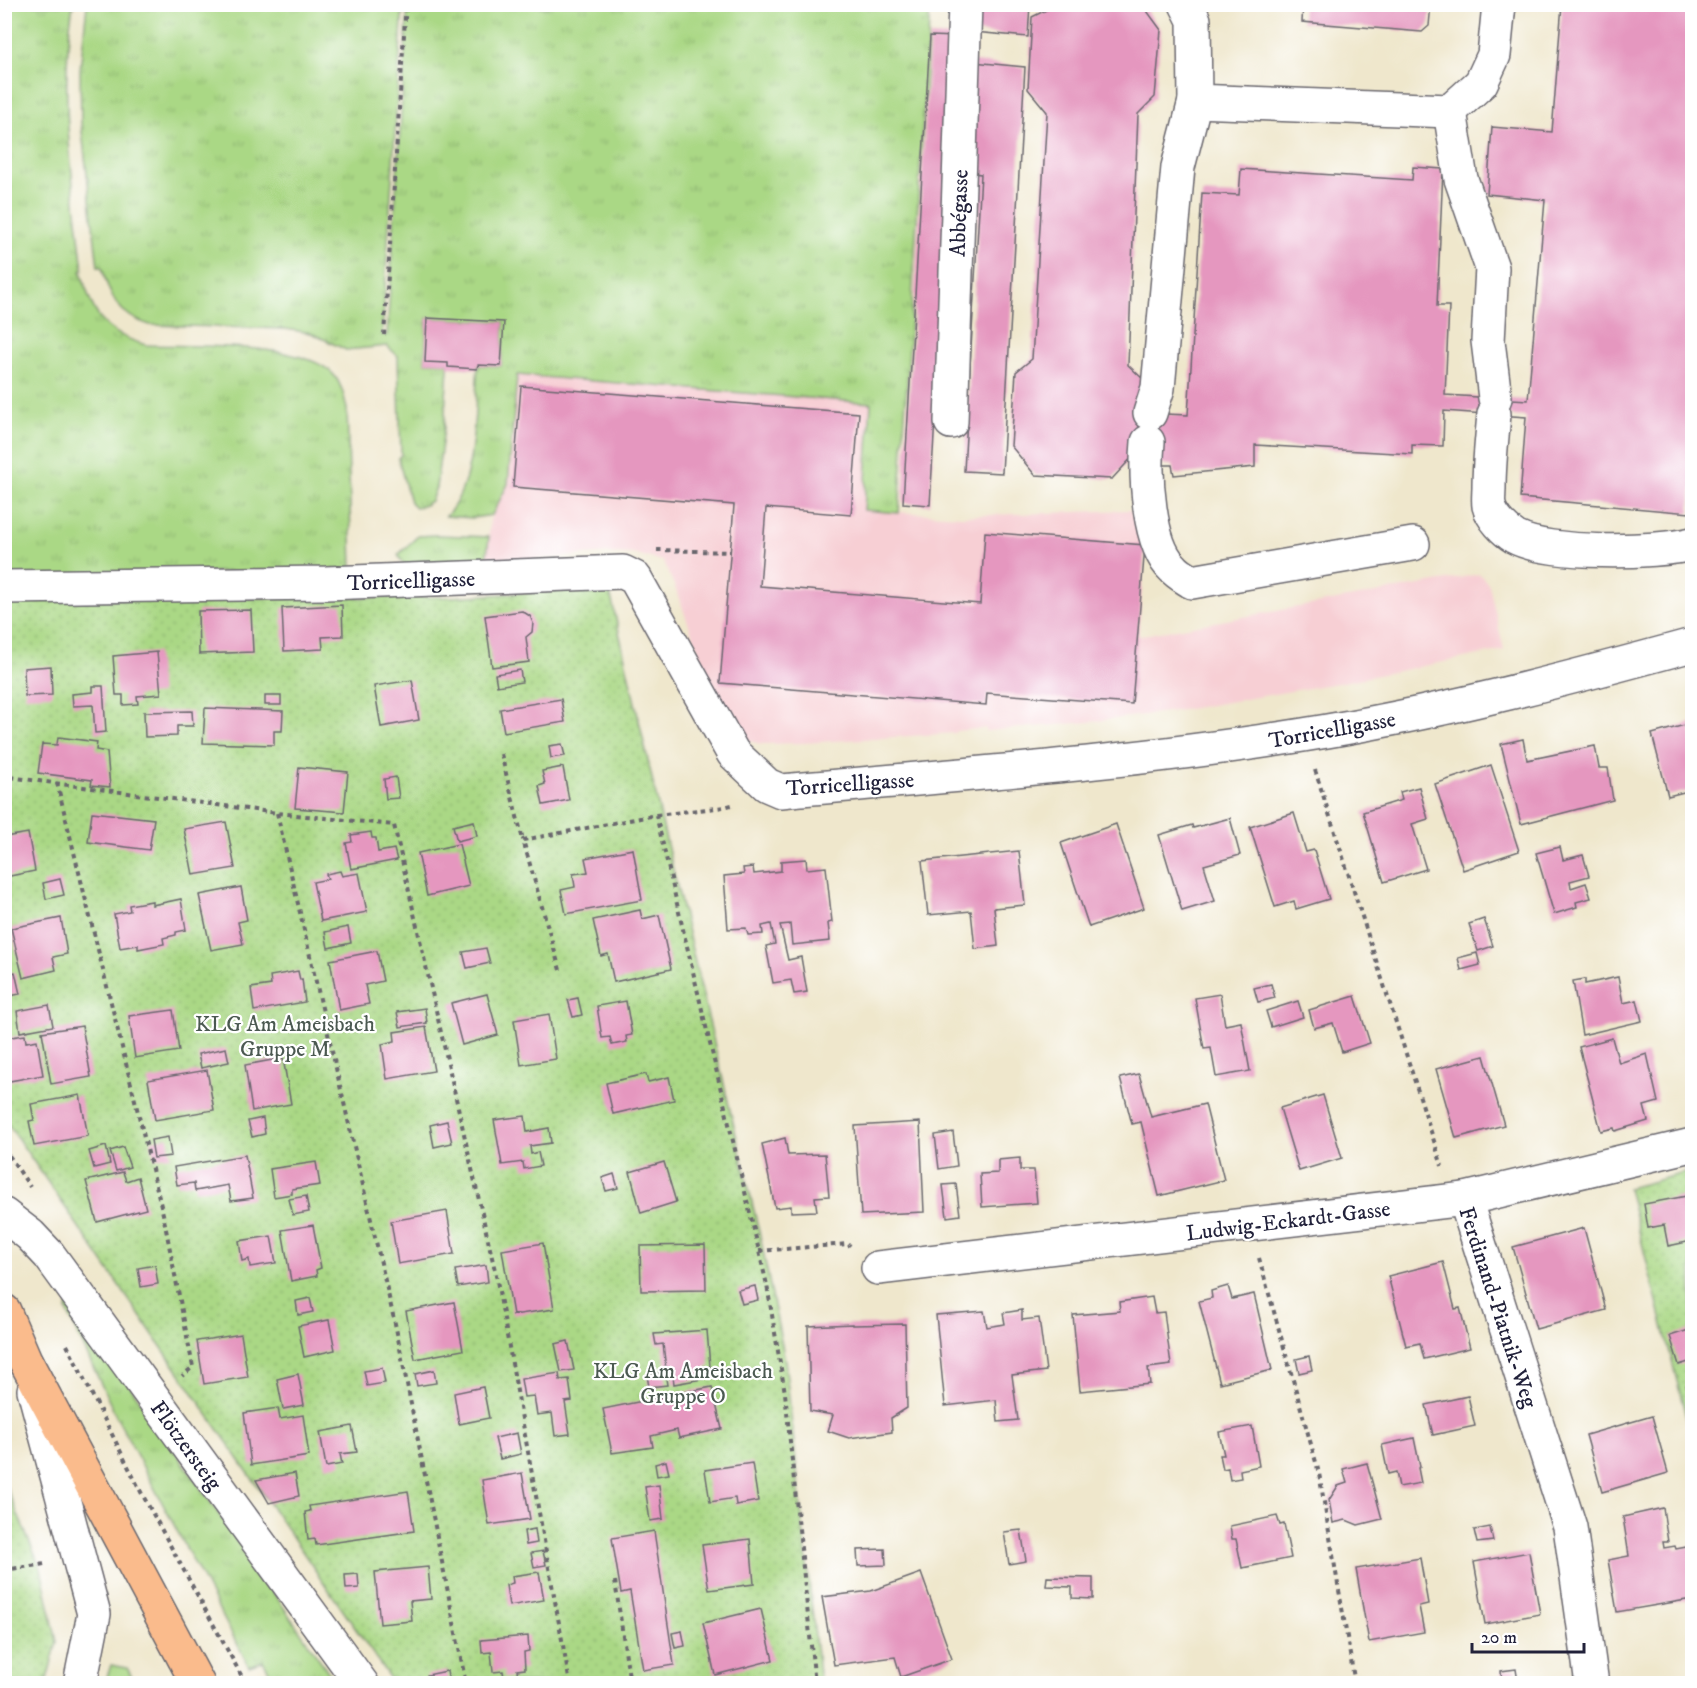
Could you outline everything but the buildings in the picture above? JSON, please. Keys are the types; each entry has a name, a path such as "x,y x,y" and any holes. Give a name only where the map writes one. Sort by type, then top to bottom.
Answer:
{"main road":[{"path":"4,1311 25,1360 198,1683"}],"street":[{"name":"Abbégasse","path":"951,422 965,4"},
{"path":"1186,4 1194,20 1195,101 1178,167 1158,388 1149,428 1146,469 1148,496 1158,543 1171,567 1192,582 1413,544"},
{"path":"1195,101 1450,111 1481,83 1486,74 1494,55 1498,4"},
{"path":"1450,111 1461,179 1492,268 1488,341 1494,406 1489,506 1500,525 1516,537 1550,547 1635,551 1692,544"},
{"name":"Torricelligasse","path":"4,587 326,583 629,573 635,578 733,753 767,785 781,791 1150,756 1303,735 1415,715 1525,691 1692,645"},
{"name":"Ludwig-Eckardt-Gasse","path":"878,1268 1465,1199 1692,1145"},
{"name":"Ferdinand-Piatnik-Weg","path":"1465,1199 1570,1527 1592,1683"},
{"name":"Flötzersteig","path":"4,1215 30,1235 50,1255 362,1683"},
{"path":"25,1360 94,1614 80,1683"}],"path":[{"path":"384,336 406,4"},
{"path":"629,573 643,553 652,550 730,552"},
{"path":"4,698 9,777 277,813 394,825 496,1275 570,1683"},
{"name":"Ferdinand-Piatnik-Weg","path":"1303,735 1444,1172 1465,1199"},
{"path":"501,754 560,969"},
{"path":"57,783 162,1214 193,1366 154,1400"},
{"path":"523,840 656,815 724,807 781,791"},
{"path":"277,813 396,1328 466,1683"},
{"path":"656,815 767,1285 784,1393 815,1683"},
{"path":"4,1148 39,1201 30,1235"},
{"path":"1250,1224 1319,1473 1355,1683"},
{"path":"759,1251 848,1244 878,1268"},
{"path":"64,1338 141,1492 246,1683"},
{"path":"4,1570 47,1564"},
{"path":"615,1581 630,1683"}],"shaded area":[{"path":"517,375 871,403 865,510 961,516 1130,510 1145,545 1138,636 1480,574 1489,585 1504,650 1343,682 1182,710 1089,722 804,743 762,744 744,740 721,713 675,587 663,561 633,554 606,553 486,563 490,520 508,484"}],"green space":[{"path":"502,4 548,7 549,4 930,5 899,513 864,510 871,403 517,375 508,484 492,515 473,518 446,516 464,485 469,466 478,365 501,366 504,322 427,318 425,362 448,363 448,367 444,428 436,487 431,501 423,506 415,507 410,502 398,458 401,455 398,356 387,346 346,350 311,333 286,329 150,325 130,316 117,304 108,287 102,267 98,267 81,123 80,70 87,5 403,5 382,335 387,335 408,5"},
{"path":"5,5 73,5 67,71 71,171 83,270 81,271 90,299 101,320 119,334 146,345 217,346 273,351 298,356 319,364 337,379 347,409 352,569 5,577"},
{"path":"418,536 489,537 486,563 404,565 398,555"},
{"name":"KLG Am Ameisbach Gruppe M","path":"609,588 760,1236 785,1360 820,1683 393,1683 5,1120 5,600 450,597"},
{"path":"1692,1171 1692,1440 1628,1188"},
{"path":"71,1301 336,1683 276,1683 263,1661 249,1666 116,1416 67,1311 68,1302"},
{"path":"4,1482 41,1569 57,1642 46,1683 5,1683"},
{"path":"111,1665 127,1668 135,1683 105,1683"}],"park label":[{"name":"KLG Am Ameisbach Gruppe O","path":"683,1382"}]}
